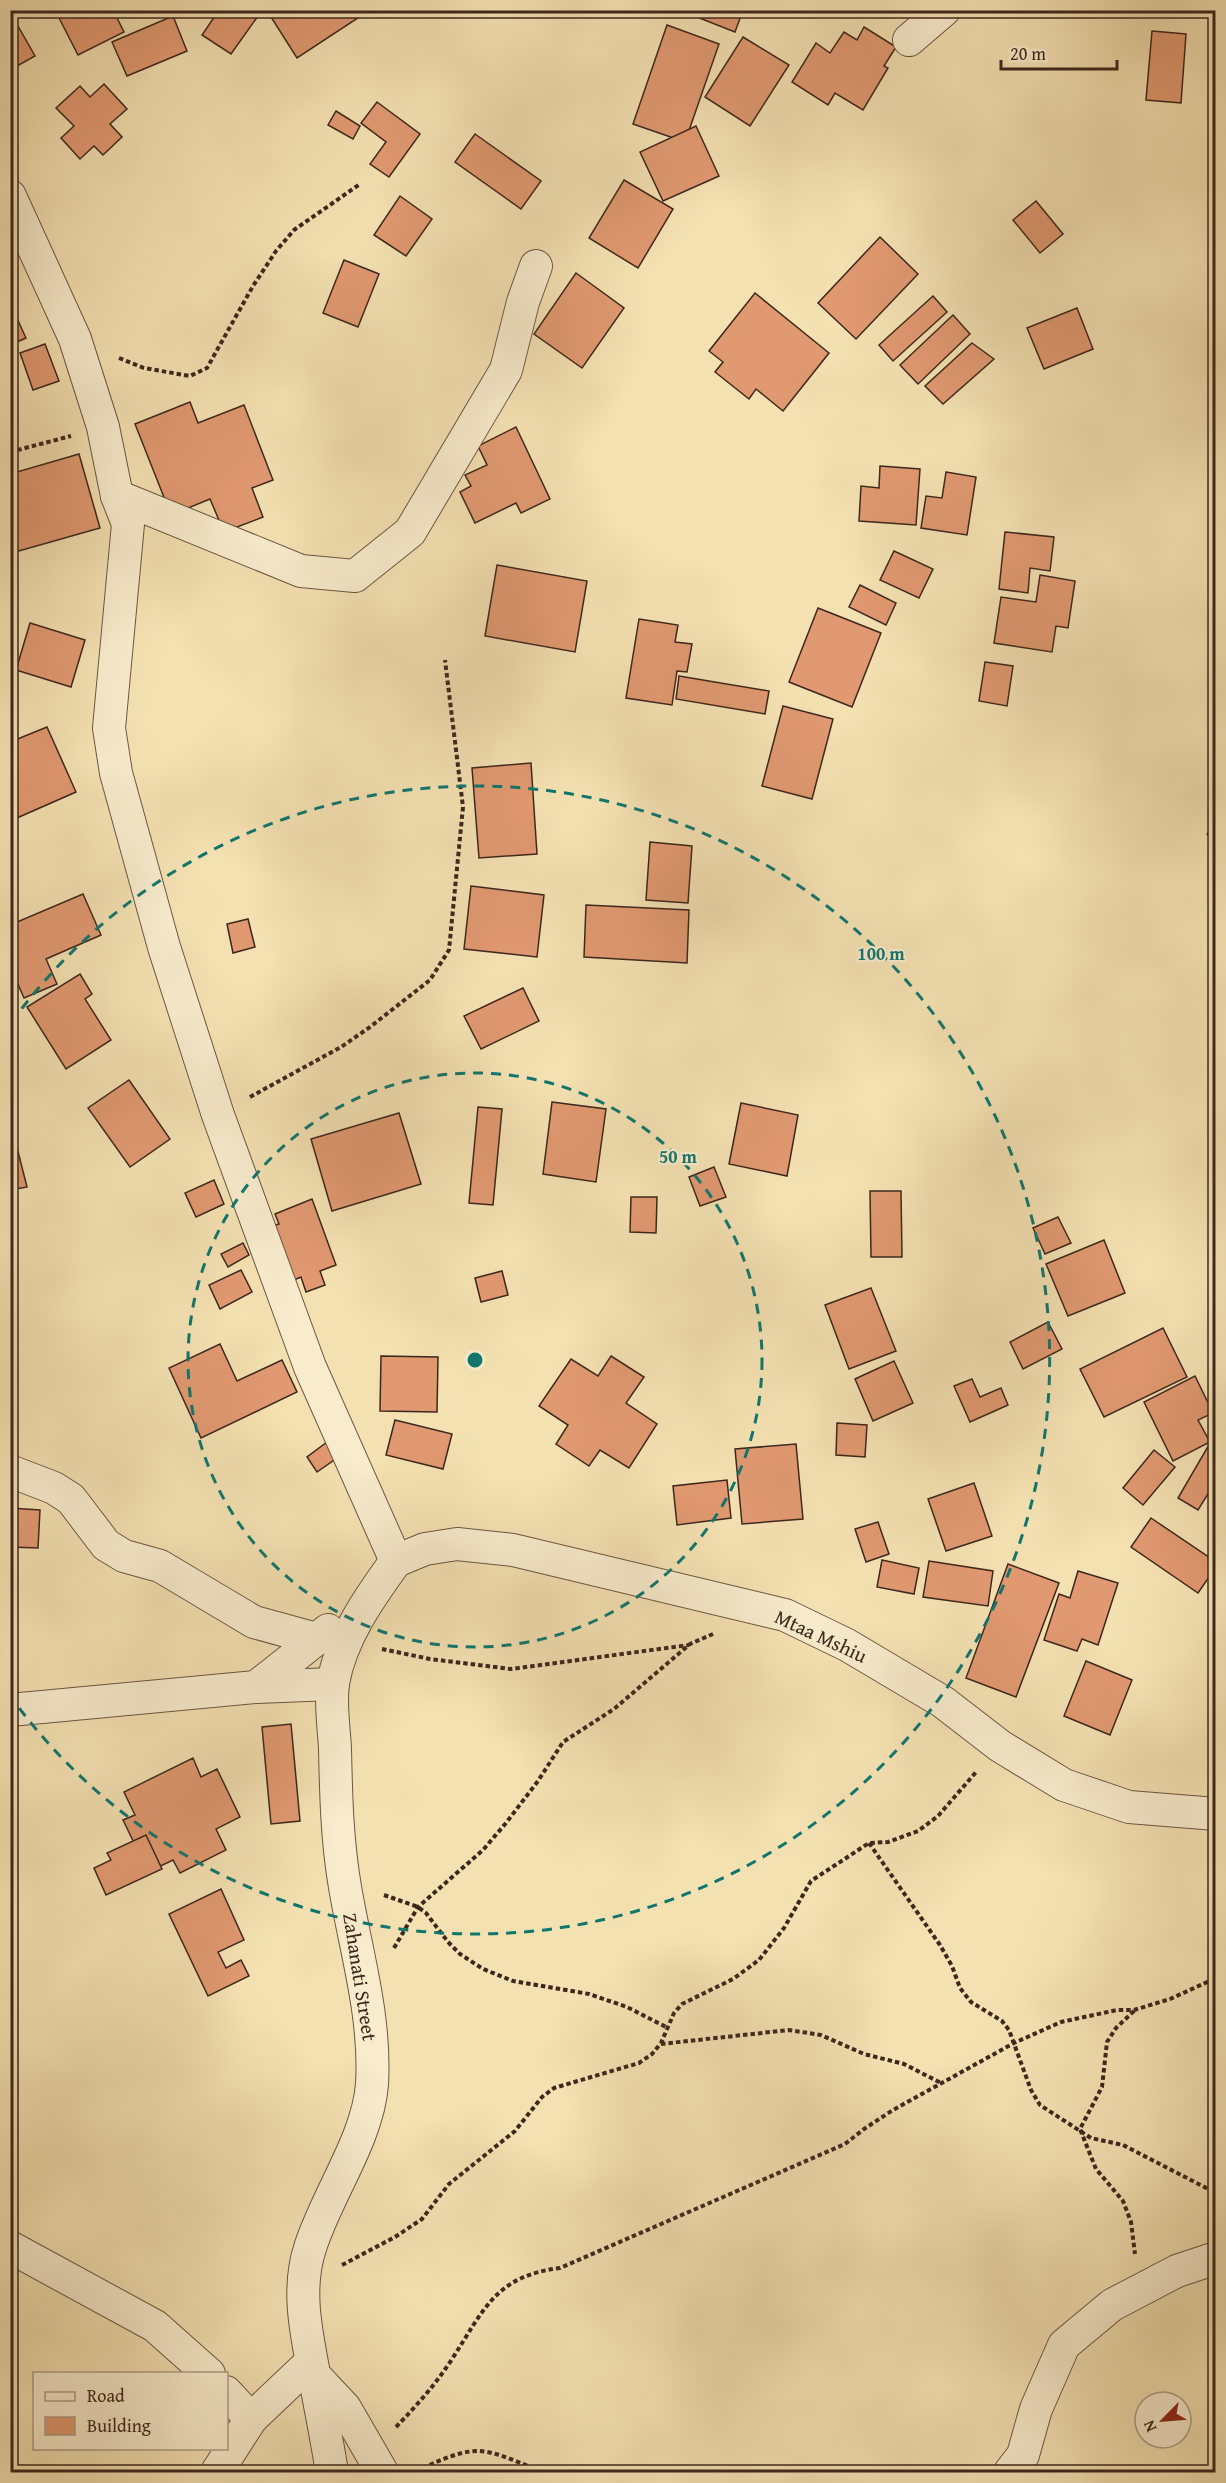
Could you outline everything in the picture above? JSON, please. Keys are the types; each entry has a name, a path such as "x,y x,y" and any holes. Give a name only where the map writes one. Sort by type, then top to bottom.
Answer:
{"street":[{"path":"909,40 944,10"},
{"path":"10,196 75,339 103,427 117,496 128,524 109,728 116,773 164,947 218,1115 310,1367 396,1562 331,1640 256,1687"},
{"path":"117,496 301,571 355,576 410,532 506,370 523,303 536,266"},
{"path":"10,1471 54,1488 71,1499 106,1545 124,1556 160,1566 254,1622 331,1640"},
{"name":"Mtaa Mshiu","path":"396,1562 425,1549 456,1544 513,1550 785,1615 848,1645 943,1702 1000,1746 1064,1785 1129,1807 1215,1814"},
{"name":"Zahanati Street","path":"331,1640 336,1817 344,1886 366,1991 372,2046 372,2086 359,2137 324,2210 309,2250 303,2286 305,2329 332,2472"},
{"path":"10,1710 256,1687 333,1684"},
{"path":"10,2247 155,2325 208,2372"},
{"path":"1010,2472 1023,2455 1036,2409 1064,2345 1112,2305 1177,2271 1215,2258"},
{"path":"217,2472 251,2419 313,2369 345,2408 376,2462"},
{"path":"228,2394 251,2419"}],"path":[{"path":"75,339 144,368 190,376 207,368 253,286 276,251 294,230 360,184"},
{"path":"10,452 103,427"},
{"path":"218,1115 361,1034 430,980 449,950 463,807 445,660"},
{"path":"366,1991 381,1973 418,1907 483,1850 538,1780 563,1742 614,1709 690,1644 716,1632"},
{"path":"331,1640 430,1659 511,1668 690,1644"},
{"path":"303,2286 395,2237 422,2219 449,2184 515,2131 542,2097 554,2088 639,2062 652,2054 660,2044 674,2013 682,2004 733,1979 759,1960 784,1928 811,1881 869,1843 888,1842 918,1831 938,1816 1000,1746"},
{"path":"869,1843 940,1945 952,1966 960,1988 971,2002 1002,2021 1014,2043 1031,2090 1040,2105 1091,2138 1123,2145 1215,2193"},
{"path":"418,1907 435,1921 454,1948 483,1969 513,1981 589,1994 627,2007 668,2028"},
{"path":"376,2462 426,2396 482,2309 511,2283 534,2271 560,2268 844,2145 864,2128 941,2083 1014,2043 1060,2022 1117,2010 1134,2010 1170,1999 1215,1978"},
{"path":"1134,2010 1116,2028 1107,2042 1102,2087 1080,2129 1096,2169 1124,2201 1131,2222 1141,2290"},
{"path":"660,2044 789,2030 821,2035 864,2054 904,2064 941,2083"},
{"path":"413,2472 458,2454 478,2451 504,2457 545,2472"}],"building":[{"path":"55,10 113,10 124,32 78,55"},
{"path":"219,10 251,10 258,16 231,54 202,35"},
{"path":"282,10 370,10 297,58 271,17"},
{"path":"679,10 743,10 735,32"},
{"path":"173,16 187,51 127,76 112,42"},
{"path":"667,25 719,44 685,142 633,124"},
{"path":"18,26 35,56 10,70 10,30"},
{"path":"864,27 896,47 884,66 888,68 863,110 835,93 828,105 792,82 816,43 830,53 844,32 857,40"},
{"path":"1152,31 1186,34 1181,103 1146,100"},
{"path":"743,37 789,65 750,126 705,97"},
{"path":"104,84 127,109 110,124 122,137 103,155 94,146 80,159 61,138 74,126 56,108 80,86 90,97"},
{"path":"377,102 420,134 389,177 370,164 386,142 361,123"},
{"path":"336,111 360,126 353,139 328,125"},
{"path":"696,126 719,176 663,201 640,152"},
{"path":"475,134 541,181 521,209 455,162"},
{"path":"624,180 673,209 638,268 589,238"},
{"path":"400,196 432,219 406,256 374,235"},
{"path":"1036,201 1063,234 1040,253 1013,220"},
{"path":"880,237 918,274 856,339 818,303"},
{"path":"344,260 379,274 358,327 323,313"},
{"path":"576,273 624,308 582,368 534,334"},
{"path":"755,293 829,353 783,411 756,389 749,399 715,372 723,362 709,351"},
{"path":"933,296 947,312 893,361 879,345"},
{"path":"10,303 26,338 10,345"},
{"path":"1077,308 1093,349 1044,369 1027,328"},
{"path":"953,315 970,334 918,384 900,365"},
{"path":"972,343 994,359 943,404 925,386"},
{"path":"45,344 59,381 33,390 20,353"},
{"path":"190,402 198,423 244,405 273,480 252,488 263,517 224,532 210,499 171,515 135,424"},
{"path":"516,427 550,499 521,513 516,503 475,523 460,492 471,486 465,475 487,465 478,446"},
{"path":"79,454 100,528 15,552 10,536 10,474"},
{"path":"880,466 920,469 916,525 859,521 861,486 879,488"},
{"path":"946,472 976,477 967,535 921,528 926,496 942,498"},
{"path":"1005,532 1054,537 1050,571 1030,568 1028,593 999,589"},
{"path":"894,551 933,569 919,598 880,580"},
{"path":"497,565 587,581 575,652 485,636"},
{"path":"1040,575 1075,581 1068,628 1056,626 1052,652 994,643 1001,597 1036,602"},
{"path":"10,580 16,582 10,604"},
{"path":"860,585 896,603 886,625 849,607"},
{"path":"818,608 881,633 852,707 789,682"},
{"path":"639,619 678,625 675,642 692,644 687,672 677,671 672,705 626,698"},
{"path":"30,623 85,640 71,687 16,670"},
{"path":"985,662 1013,666 1007,706 979,701"},
{"path":"679,676 769,691 765,714 676,699"},
{"path":"783,706 833,719 812,799 762,786"},
{"path":"47,727 76,792 10,821 10,742"},
{"path":"531,763 537,854 479,858 472,768"},
{"path":"1216,823 1216,840 1207,834"},
{"path":"650,842 692,846 688,903 646,900"},
{"path":"471,886 544,895 537,957 464,949"},
{"path":"83,894 101,935 46,959 57,984 24,998 10,966 10,925"},
{"path":"586,905 689,910 687,963 584,957"},
{"path":"248,919 255,947 233,953 227,924"},
{"path":"80,974 92,994 85,999 111,1040 66,1069 27,1007"},
{"path":"523,988 539,1021 481,1049 464,1016"},
{"path":"129,1080 170,1139 130,1167 88,1108"},
{"path":"552,1102 606,1109 596,1182 543,1174"},
{"path":"741,1103 798,1115 787,1176 729,1164"},
{"path":"478,1107 502,1109 493,1205 469,1203"},
{"path":"399,1113 421,1184 332,1211 311,1139"},
{"path":"10,1120 27,1187 10,1190"},
{"path":"714,1167 726,1197 700,1206 689,1177"},
{"path":"214,1180 224,1204 196,1217 185,1193"},
{"path":"870,1191 901,1191 902,1257 871,1257"},
{"path":"631,1197 657,1197 656,1233 630,1232"},
{"path":"312,1199 336,1265 320,1271 325,1285 306,1292 301,1277 289,1282 268,1227 279,1224 275,1214"},
{"path":"1058,1217 1071,1243 1045,1254 1033,1228"},
{"path":"1104,1240 1125,1293 1068,1316 1046,1264"},
{"path":"243,1243 249,1255 228,1267 221,1254"},
{"path":"241,1270 252,1292 220,1309 209,1285"},
{"path":"502,1271 508,1295 481,1302 475,1278"},
{"path":"871,1288 896,1351 849,1369 825,1305"},
{"path":"1048,1322 1062,1349 1023,1369 1010,1342"},
{"path":"1163,1328 1187,1377 1104,1417 1080,1369"},
{"path":"220,1344 237,1381 282,1360 297,1392 201,1438 169,1368"},
{"path":"381,1356 438,1357 437,1412 380,1411"},
{"path":"611,1356 644,1377 626,1403 657,1424 629,1468 600,1450 589,1466 556,1444 568,1425 539,1406 571,1359 598,1376"},
{"path":"894,1361 913,1403 873,1421 855,1379"},
{"path":"1195,1376 1213,1413 1198,1420 1210,1442 1173,1461 1144,1402"},
{"path":"972,1379 980,1397 1001,1388 1008,1405 970,1422 954,1386"},
{"path":"395,1420 452,1434 443,1469 386,1455"},
{"path":"837,1423 867,1425 865,1457 836,1455"},
{"path":"327,1442 337,1458 317,1472 307,1457"},
{"path":"1210,1443 1216,1446 1216,1481 1198,1510 1178,1498"},
{"path":"796,1444 803,1519 742,1524 735,1449"},
{"path":"1154,1450 1175,1467 1143,1505 1123,1488"},
{"path":"727,1480 731,1518 677,1525 673,1486"},
{"path":"974,1483 992,1536 946,1551 928,1499"},
{"path":"10,1508 40,1510 38,1548 10,1547"},
{"path":"1151,1518 1216,1562 1216,1567 1198,1593 1131,1547"},
{"path":"878,1522 889,1554 866,1562 855,1529"},
{"path":"882,1560 919,1568 914,1594 877,1587"},
{"path":"929,1561 993,1571 988,1606 923,1597"},
{"path":"1008,1564 1059,1583 1016,1697 966,1678"},
{"path":"1078,1571 1118,1583 1098,1645 1082,1639 1077,1651 1044,1640 1059,1594 1070,1598"},
{"path":"1086,1661 1132,1680 1110,1735 1064,1716"},
{"path":"291,1724 300,1821 271,1824 262,1727"},
{"path":"193,1758 201,1777 217,1769 240,1817 216,1829 226,1850 180,1873 173,1860 148,1872 123,1820 135,1815 124,1792"},
{"path":"146,1835 162,1869 106,1895 94,1868 111,1860 107,1853"},
{"path":"221,1889 244,1940 218,1952 226,1968 241,1960 249,1976 208,1996 169,1914"}]}
